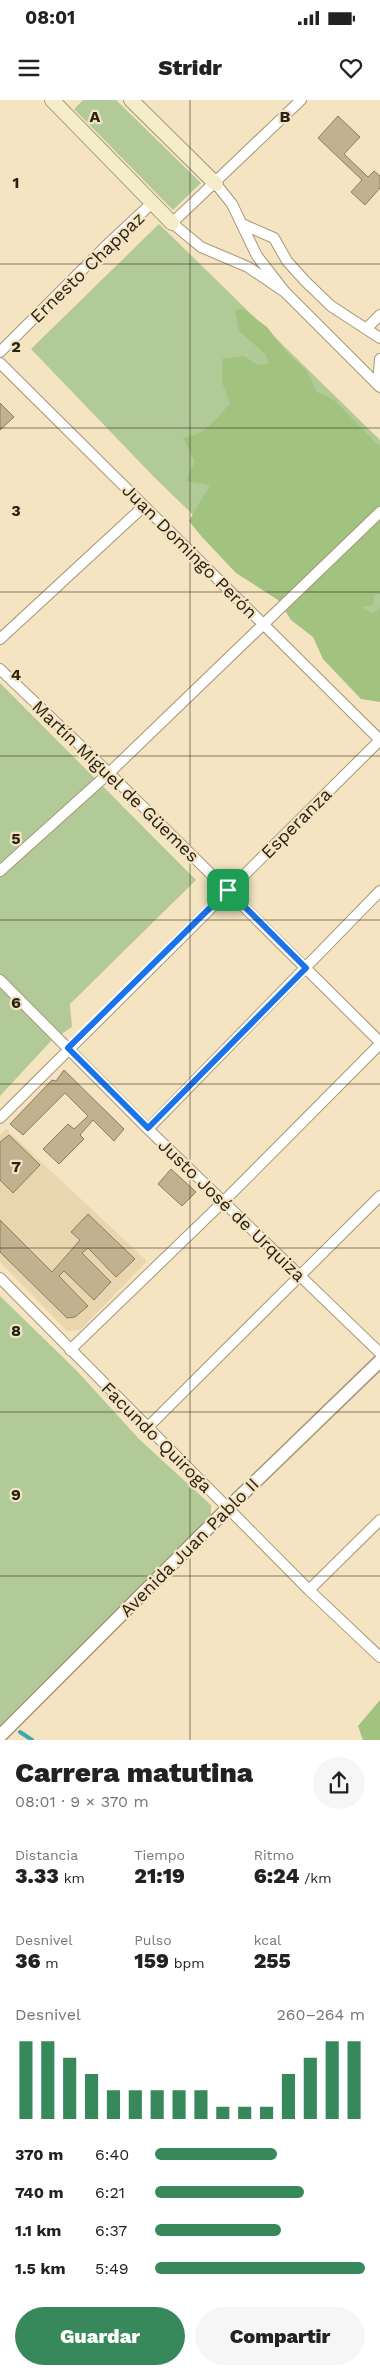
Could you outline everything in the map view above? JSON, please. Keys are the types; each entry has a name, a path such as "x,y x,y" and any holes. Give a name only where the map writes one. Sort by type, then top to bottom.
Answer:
{"main road":[{"path":"52,100 172,223"},
{"path":"130,100 216,184"}],"street":[{"name":"Ernesto Chappaz","path":"172,223 216,184 301,100"},
{"path":"216,184 232,204 257,256 285,292 379,386"},
{"name":"Ernesto Chappaz","path":"0,352 152,203"},
{"path":"172,223 201,247 248,267 285,292"},
{"path":"242,224 274,238 287,261 330,306 380,338"},
{"path":"366,329 380,315"},
{"path":"379,386 380,359"},
{"name":"Juan Domingo Perón","path":"0,363 380,740"},
{"path":"0,639 144,506"},
{"path":"0,871 109,773 380,512"},
{"name":"Martín Miguel de Güemes","path":"0,669 228,890 380,1043"},
{"name":"Esperanza","path":"0,1118 68,1048 380,740"},
{"path":"148,1128 380,891"},
{"name":"Justo José de Urquiza","path":"0,980 223,1202 380,1354"},
{"path":"70,1350 223,1202 380,1043"},
{"path":"147,1428 380,1196"},
{"name":"Facundo Quiroga","path":"0,1278 309,1590 380,1657"},
{"name":"Avenida Juan Pablo II","path":"0,1736 228,1508 380,1361"},
{"path":"309,1590 380,1520"}],"shaded area":[{"path":"6,1129 147,1261 80,1330 67,1331 0,1262 0,1135"}],"green space":[{"path":"83,100 116,100 201,183 173,210 74,109"},
{"path":"159,224 380,440 380,696 154,477 31,349"},
{"path":"243,309 267,327 288,354 307,371 317,392 334,400 380,447 380,594 374,595 373,605 362,607 373,613 380,607 380,702 361,699 323,659 313,637 291,620 278,600 236,573 189,521 210,485 186,481 195,461 183,438 191,437 204,430 230,403 222,382 222,359 244,356 258,365 269,364 266,355 239,331 235,310"},
{"path":"0,683 196,880 70,1004 72,1027 50,1042 0,1096"},
{"path":"0,1296 77,1371 139,1439 211,1505 211,1518 0,1726"},
{"path":"380,1700 380,1740 363,1740 358,1726"}],"building":[{"path":"338,116 360,137 344,154 368,177 374,171 380,176 380,188 365,205 351,192 362,180 318,138"},
{"path":"0,403 14,417 0,430"},
{"path":"64,1070 124,1129 114,1141 93,1120 80,1135 84,1139 59,1164 43,1149 68,1124 74,1129 88,1116 65,1093 23,1135 10,1124 52,1080 56,1081"},
{"path":"9,1135 40,1165 13,1193 0,1180 0,1142"},
{"path":"171,1169 196,1192 182,1206 158,1184"},
{"path":"88,1214 135,1259 116,1277 88,1248 82,1253 111,1282 94,1300 64,1271 59,1276 88,1306 75,1317 67,1318 0,1252 0,1220 52,1272 80,1240 71,1232"}],"waterway":[{"path":"20,1732 32,1740"}],"route":[{"path":"228,890 306,968 148,1128 68,1048 228,890"}]}
